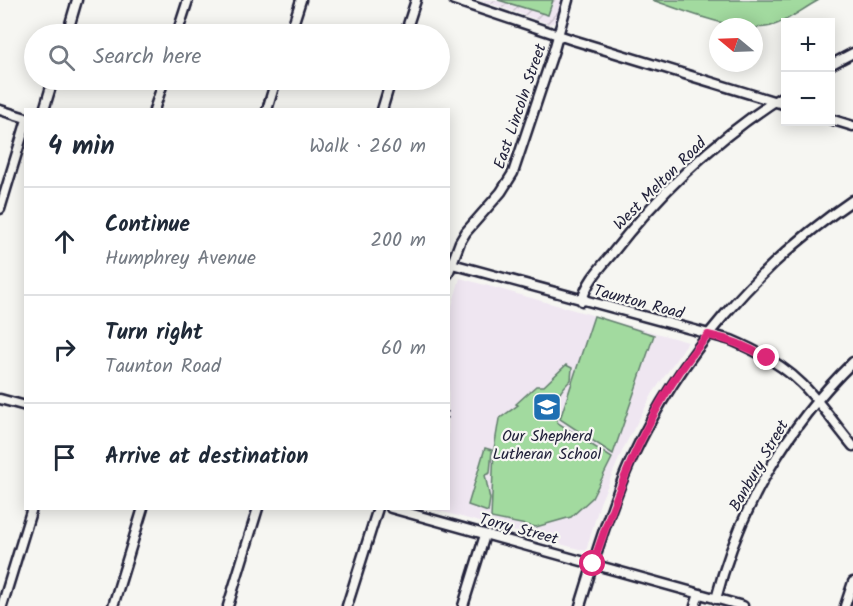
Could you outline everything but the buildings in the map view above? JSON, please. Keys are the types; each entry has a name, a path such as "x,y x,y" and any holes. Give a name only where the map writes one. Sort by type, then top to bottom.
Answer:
{"street":[{"path":"70,24 77,0"},
{"path":"180,24 188,0"},
{"path":"293,24 301,0"},
{"path":"408,24 416,0"},
{"name":"East Lincoln Street","path":"450,269 466,231 501,192 513,173 568,0"},
{"path":"460,1 558,35 781,103"},
{"path":"835,63 853,53"},
{"path":"45,108 50,90"},
{"path":"155,108 161,90"},
{"path":"268,108 273,90"},
{"path":"383,108 388,90"},
{"name":"West Melton Road","path":"582,301 584,291 600,268 661,197 728,136 781,97"},
{"path":"0,110 24,117"},
{"path":"835,120 853,126"},
{"path":"0,209 24,130"},
{"path":"580,606 616,495 640,442 668,391 708,335 749,287 808,233 853,200"},
{"name":"Taunton Road","path":"452,264 731,340 767,358 801,383 853,446"},
{"name":"Banbury Street","path":"716,599 731,550 753,499 774,461 816,400 853,362"},
{"path":"0,399 24,405"},
{"path":"2,606 31,510"},
{"path":"113,606 142,510"},
{"path":"228,606 257,510"},
{"path":"347,606 377,510"},
{"name":"Torry Street","path":"415,512 485,535 743,606"},
{"path":"463,606 485,535"},
{"path":"845,606 853,582"},
{"path":"695,606 699,594"}],"shaded area":[{"path":"480,0 562,0 557,20 549,24"},
{"name":"Our Shepherd Lutheran School","path":"460,278 688,342 653,393 624,447 600,503 586,551 436,510 450,510 450,313"}],"green space":[{"path":"498,0 553,0 548,15"},
{"path":"652,0 819,0 789,18 781,18 780,23 763,27 763,18 709,19"},
{"path":"594,316 654,335 613,454 560,419"},
{"path":"566,365 572,368 571,380 562,389 555,405 558,423 612,458 592,498 571,517 536,527 491,518 494,449 499,419 518,405 516,404 536,386 544,386"},
{"path":"485,448 492,450 490,473 485,475 490,499 488,512 468,505"}],"place":[{"name":"Our Shepherd Lutheran School","path":"547,407"}],"route":[{"path":"593,564 616,495 631,460 668,391 700,344 708,335 719,337 752,349 767,358"}]}
